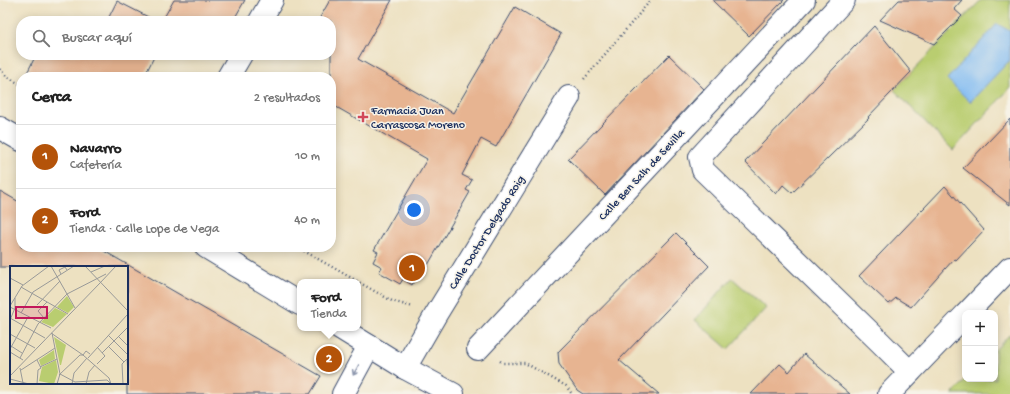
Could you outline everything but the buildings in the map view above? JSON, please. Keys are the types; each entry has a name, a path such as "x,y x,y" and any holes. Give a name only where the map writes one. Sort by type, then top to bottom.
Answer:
{"street":[{"path":"263,16 272,0"},
{"name":"Calle Ben Salh de Sevilla","path":"478,349 804,0"},
{"path":"844,0 700,157 703,170 910,372"},
{"path":"231,72 238,60"},
{"name":"Calle Doctor Delgado Roig","path":"405,368 435,316 569,97"},
{"path":"0,128 16,137"},
{"path":"214,252 297,302"},
{"path":"970,310 1010,268"},
{"path":"889,394 962,318"},
{"path":"345,331 405,368 453,394"},
{"path":"343,394 369,346"}],"path":[{"path":"569,97 652,0"},
{"path":"0,69 16,82"}],"green space":[{"path":"981,0 1010,0 1010,88 953,150 894,90"},
{"path":"732,278 766,308 728,349 695,320"},
{"path":"1010,334 1010,394 952,394 964,382 998,382 998,347"}],"water":[{"path":"997,24 1010,31 1010,60 970,102 947,79"}],"place":[{"name":"Farmacia Juan Carrascosa Moreno","path":"363,117"},
{"name":"Navarro","path":"412,268"},
{"name":"Ford","path":"329,359"}]}
